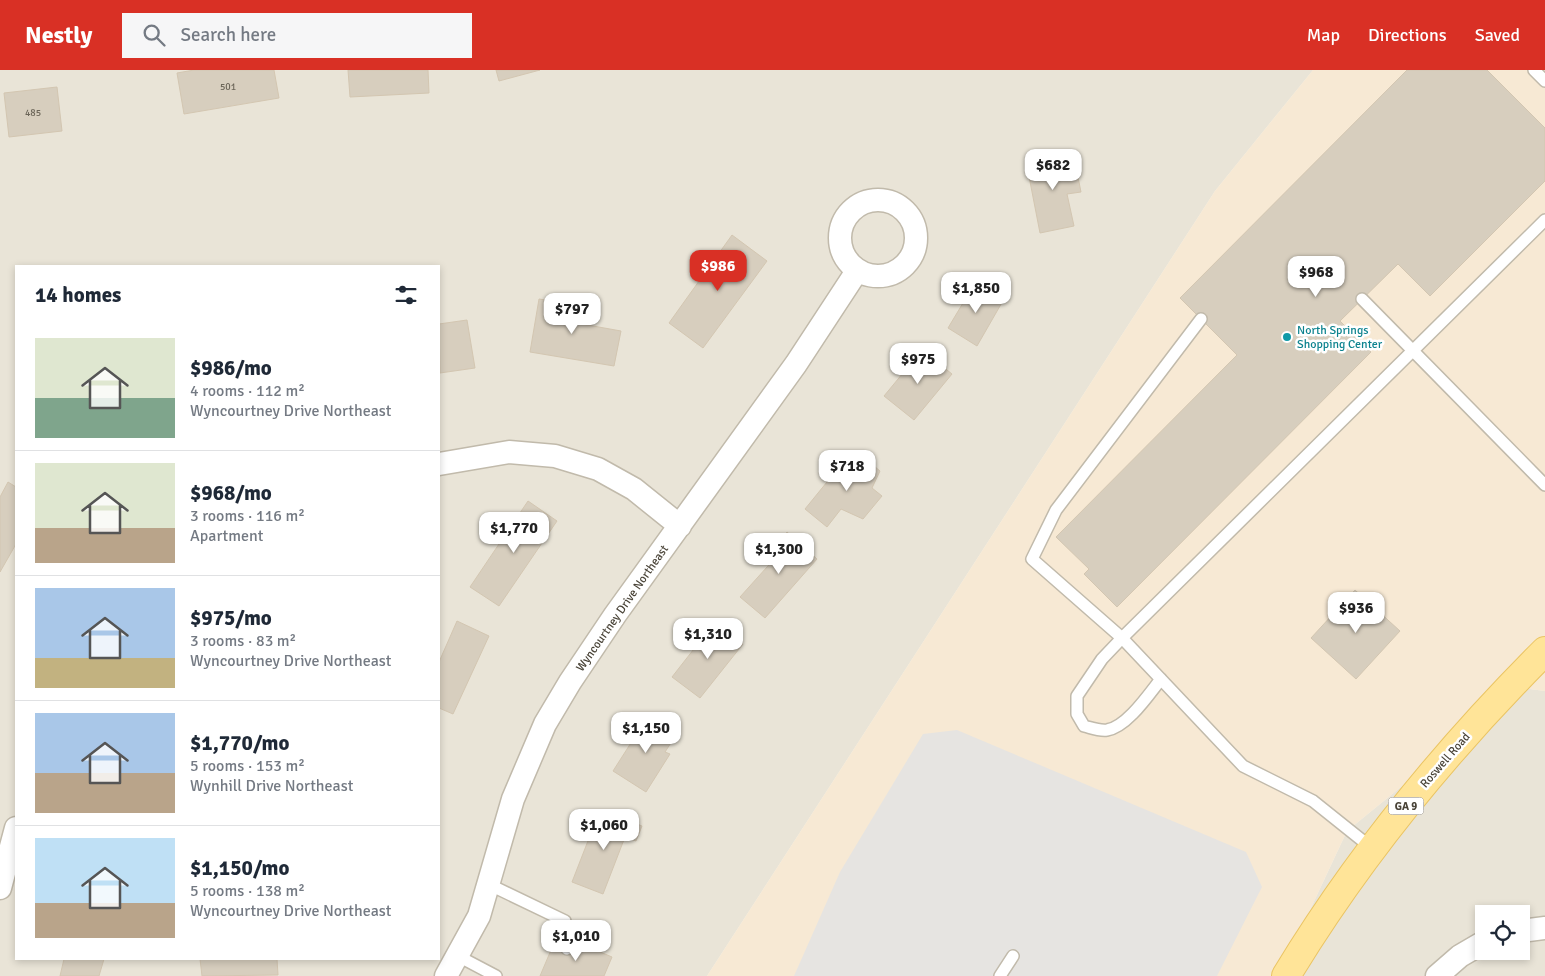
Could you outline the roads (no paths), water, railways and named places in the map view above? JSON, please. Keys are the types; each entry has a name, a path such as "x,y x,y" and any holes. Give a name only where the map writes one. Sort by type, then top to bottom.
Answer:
{"main road":[{"name":"Roswell Road","path":"1286,976 1340,891 1412,797 1486,711 1545,651"}],"street":[{"name":"Wyncourtney Drive Northeast","path":"446,976 479,916 513,799 545,724 570,682 796,364 857,271"},
{"path":"440,464 509,452 555,456 598,469 634,489 680,526"},
{"path":"0,888 15,832"},
{"path":"1530,930 1545,928"},
{"path":"1437,976 1460,956 1475,947"}],"lane":[{"path":"1534,70 1545,81"},
{"path":"1162,679 1122,724 1109,730 1097,730 1084,726 1077,714 1077,696 1102,659 1545,220"},
{"path":"1362,300 1545,485"},
{"path":"1201,319 1056,510 1032,559 1122,638 1243,766 1312,801 1373,849"},
{"path":"488,884 566,921 567,949"},
{"path":"458,956 496,976"},
{"path":"1000,976 1013,956"}],"place":[{"name":"North Springs Shopping Center","path":"1287,337"}]}
